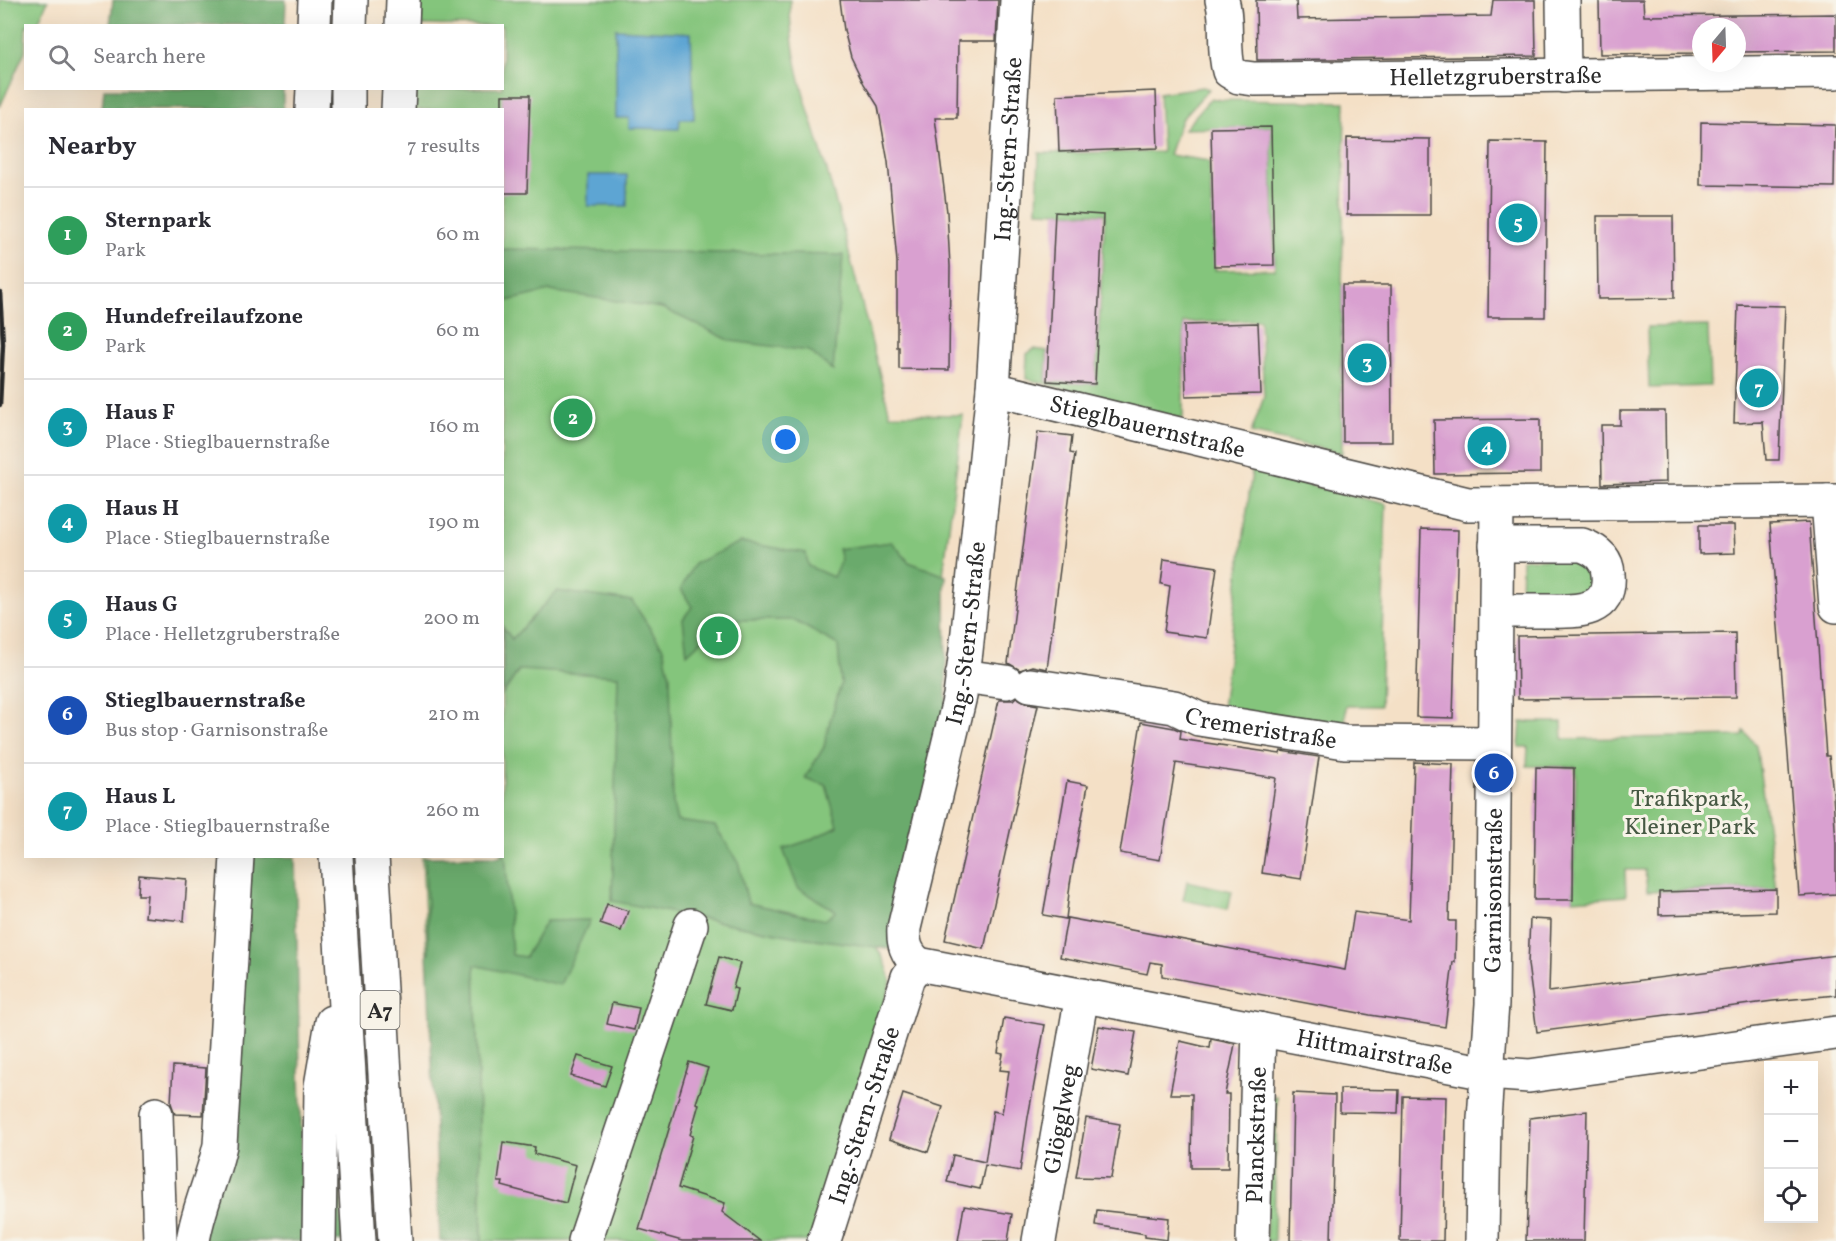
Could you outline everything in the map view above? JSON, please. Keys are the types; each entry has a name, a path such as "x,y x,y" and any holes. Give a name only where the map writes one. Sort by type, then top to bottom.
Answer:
{"main road":[{"path":"314,24 315,0"},
{"path":"350,24 351,0"},
{"path":"402,24 403,0"},
{"name":"Ing.-Stern-Straße","path":"824,1241 908,976 918,964 906,951 903,942 904,928 960,696 993,389 1017,0"},
{"name":"Helletzgruberstraße","path":"1222,0 1225,9 1225,58 1229,71 1239,77 1254,79 1836,72"},
{"path":"1563,0 1564,76"},
{"path":"312,108 313,90"},
{"path":"348,90 348,108"},
{"path":"398,108 399,90"},
{"name":"Stieglbauernstraße","path":"993,389 1468,504 1832,501"},
{"path":"1832,501 1836,606"},
{"name":"Garnisonstraße","path":"1482,1241 1484,1119 1492,1004 1497,504"},
{"path":"1496,544 1582,545 1593,549 1601,556 1607,566 1609,576 1603,597 1596,606 1581,611 1497,611"},
{"name":"Cremeristraße","path":"962,675 1174,707 1199,719 1345,742 1494,743"},
{"path":"193,1241 196,1222 220,1145 237,858"},
{"name":"A7","path":"336,858 359,1241"},
{"name":"A7","path":"372,858 394,1241"},
{"path":"585,1241 691,925"},
{"path":"319,1241 321,1086 342,964"},
{"name":"Hittmairstraße","path":"918,964 1487,1073 1529,1076 1836,1033"},
{"name":"Glögglweg","path":"1039,1241 1082,995"},
{"name":"Planckstraße","path":"1253,1241 1259,1029"},
{"path":"156,1114 160,1241"},
{"path":"389,1163 412,1241"}],"green space":[{"path":"0,0 48,0 37,24 24,24 24,53 0,107"},
{"path":"113,0 286,0 285,24 110,24"},
{"path":"407,0 790,0 798,72 839,214 890,414 963,415 930,680 867,935 882,957 891,982 812,1241 482,1241 475,965 427,953 422,858 504,858 504,108 404,108 404,90 504,90 504,24 407,24"},
{"path":"1203,87 1209,89 1181,120 1169,155 1209,161 1215,270 1275,269 1271,127 1184,129 1211,98 1345,102 1341,357 1342,453 1251,433 1264,397 1260,320 1184,323 1183,419 1026,379 1027,354 1034,349 1047,351 1046,382 1096,384 1105,214 1037,211 1039,153 1162,152 1159,93"},
{"path":"104,90 283,90 283,108 102,108"},
{"path":"504,249 843,255 833,371 809,351 731,341 662,308 550,291 504,302"},
{"path":"1708,326 1710,386 1649,388 1647,327"},
{"path":"1252,471 1386,504 1380,706 1346,706 1345,729 1222,708"},
{"path":"740,542 806,553 808,566 833,577 841,560 838,549 892,542 909,562 946,576 947,749 906,951 792,936 612,901 618,676 519,670 504,692 504,628 512,639 557,591 632,601 663,648 670,676 673,804 677,821 715,826 738,861 748,903 825,920 836,911 798,888 783,849 810,840 838,826 826,785 805,778 824,747 841,684 838,645 793,620 724,620 687,654 683,619 692,607 681,589 694,564"},
{"path":"1522,559 1583,559 1595,569 1592,595 1521,598"},
{"name":"Trafikpark, Kleiner Park","path":"1521,722 1562,722 1563,739 1743,736 1744,731 1756,745 1776,889 1647,891 1645,870 1625,870 1626,896 1573,900 1576,767 1527,766 1528,747 1519,747"},
{"path":"504,834 512,955 525,957 546,921 590,920 560,985 475,965 482,1241 440,1241 427,953 429,953 425,858 504,858"},
{"path":"248,858 295,858 304,1241 203,1241"},
{"path":"1187,881 1232,891 1228,909 1183,900"},
{"path":"1277,1096 1274,1241 1266,1241 1269,1097"},
{"path":"336,1176 341,1177 342,1241 334,1241"}],"water":[{"path":"616,29 691,33 694,119 680,119 679,129 629,128 629,118 616,118"},
{"path":"588,175 627,175 627,206 588,206"}],"building":[{"path":"840,0 998,0 996,41 958,41 957,118 935,118 947,212 950,266 949,370 899,369 897,262 888,162 878,106 851,57"},
{"path":"1256,0 1296,0 1297,19 1491,16 1493,0 1535,0 1536,56 1257,60"},
{"path":"1599,0 1643,0 1644,16 1836,14 1836,51 1746,52 1746,18 1692,18 1692,53 1600,54"},
{"path":"1156,91 1158,148 1059,152 1057,95"},
{"path":"502,95 530,95 527,193 504,193 504,108 502,108"},
{"path":"1701,122 1835,125 1834,187 1700,185"},
{"path":"1271,127 1274,265 1214,266 1211,128"},
{"path":"1347,138 1430,139 1430,215 1347,215"},
{"path":"1490,141 1547,142 1545,317 1488,317"},
{"path":"1055,212 1103,215 1095,384 1047,381"},
{"path":"1597,216 1673,216 1674,298 1598,299"},
{"path":"1342,285 1391,285 1392,442 1343,442"},
{"path":"1738,305 1785,306 1779,460 1766,460 1763,422 1734,423"},
{"path":"1258,323 1261,394 1186,396 1184,325"},
{"path":"1620,411 1665,411 1666,482 1602,484 1601,425 1620,425"},
{"path":"1540,419 1540,473 1435,474 1434,420"},
{"path":"1038,432 1072,436 1070,453 1075,454 1047,669 1032,666 1020,670 1008,663"},
{"path":"1809,522 1826,756 1829,756 1833,794 1836,894 1799,896 1770,524"},
{"path":"1699,525 1734,525 1735,553 1699,554"},
{"path":"1421,529 1458,530 1453,718 1416,717"},
{"path":"1164,559 1217,567 1207,638 1164,632 1170,586 1161,584"},
{"path":"1735,633 1736,697 1518,699 1517,636"},
{"path":"1016,697 1027,703 1038,705 984,949 945,940 999,700 1013,700"},
{"path":"1141,722 1181,731 1180,739 1280,754 1281,751 1319,757 1301,879 1262,873 1276,778 1176,763 1160,860 1120,853"},
{"path":"1414,762 1453,764 1449,921 1456,921 1455,962 1453,962 1445,1027 1162,976 1162,964 1150,962 1147,974 1060,957 1067,918 1345,970 1354,912 1409,920"},
{"path":"1536,767 1574,768 1573,900 1534,900"},
{"path":"1067,781 1088,785 1066,919 1043,915"},
{"path":"139,875 187,879 184,921 145,917 147,895 138,895"},
{"path":"1776,889 1776,912 1659,915 1659,892"},
{"path":"607,904 628,911 621,931 600,924"},
{"path":"1530,919 1551,920 1549,992 1836,955 1836,995 1537,1032 1528,964"},
{"path":"719,957 740,963 733,988 737,989 732,1010 706,1004"},
{"path":"612,1003 639,1008 634,1030 607,1024"},
{"path":"1004,1018 1045,1025 1020,1171 985,1165 980,1189 947,1182 953,1155 985,1162 993,1111 1002,1113 1009,1071 1000,1070 1003,1054 998,1053"},
{"path":"1099,1026 1136,1032 1128,1076 1091,1069"},
{"path":"1211,1039 1235,1044 1225,1094 1229,1094 1228,1168 1191,1168 1192,1094 1170,1094 1180,1041 1210,1048"},
{"path":"578,1056 612,1066 605,1086 571,1076"},
{"path":"689,1062 708,1068 696,1103 699,1104 690,1135 693,1136 678,1188 725,1203 722,1212 760,1241 682,1241 639,1229"},
{"path":"173,1066 206,1068 203,1115 175,1114 171,1103"},
{"path":"1340,1089 1399,1090 1398,1113 1340,1112"},
{"path":"1293,1093 1335,1095 1331,1241 1290,1241"},
{"path":"903,1094 943,1107 928,1152 889,1139"},
{"path":"1403,1096 1446,1097 1443,1241 1400,1241"},
{"path":"1587,1111 1584,1241 1526,1241 1530,1118"},
{"path":"1086,1118 1120,1124 1111,1178 1076,1177"},
{"path":"503,1142 535,1147 534,1154 576,1165 566,1203 502,1186 503,1182 498,1182"},
{"path":"964,1206 1012,1214 1008,1241 958,1241"},
{"path":"1097,1210 1169,1218 1167,1240 1095,1225"}],"railway":[{"path":"0,292 3,344 0,405"}],"place":[{"name":"Haus G","path":"1518,223"},
{"name":"Haus F","path":"1367,363"},
{"name":"Haus L","path":"1759,388"},
{"name":"Hundefreilaufzone","path":"573,418"},
{"name":"Haus H","path":"1487,446"},
{"name":"Sternpark","path":"719,636"},
{"name":"Stieglbauernstraße","path":"1494,773"}]}
